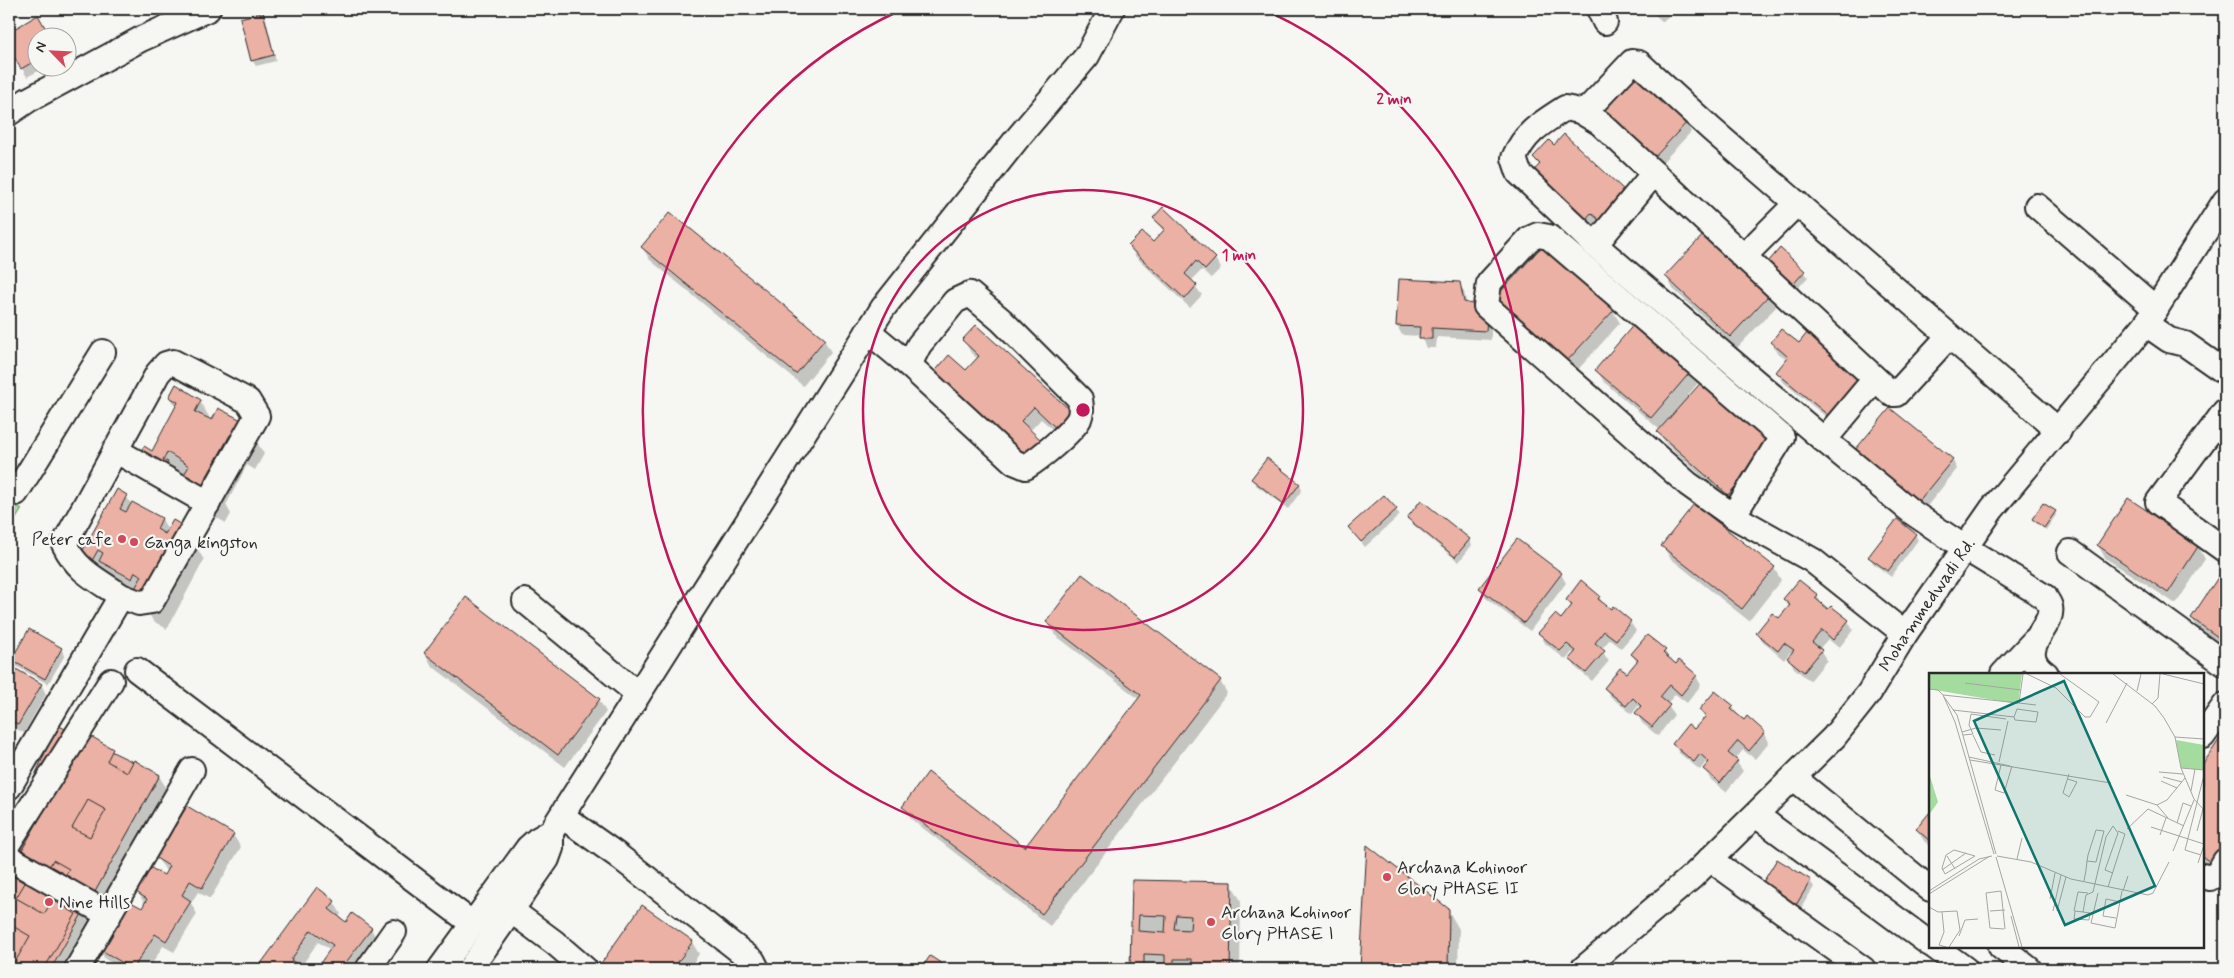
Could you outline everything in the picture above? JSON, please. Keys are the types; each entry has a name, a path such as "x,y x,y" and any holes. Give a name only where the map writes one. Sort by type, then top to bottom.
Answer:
{"street":[{"path":"9,113 28,100 141,38 208,9"},
{"path":"440,969 528,848 556,824 883,308 1016,140 1087,56 1112,9"},
{"path":"1584,113 1632,62 1639,63 1948,336 2059,431"},
{"path":"1948,336 1896,394 1892,394 1600,123 1584,113 1565,108 1539,125 1520,142 1514,158 1518,173 1595,245 1824,440 1913,513 2044,597 2050,607 2050,617 2034,641 2004,673"},
{"path":"1595,245 1654,173"},
{"name":"Mohammedwadi Rd.","path":"1583,969 1710,859 1834,737 1869,693 1905,634 1992,509 2059,431 2152,315 2225,201"},
{"path":"1743,257 1797,203"},
{"path":"2037,206 2152,315 2169,340 2185,344 2225,372"},
{"path":"1733,516 1782,437 1549,237 1538,236 1529,239 1489,282 1486,306 1688,484 1733,516 1812,560 1905,634"},
{"path":"868,331 909,365 1014,462 1026,467 1047,453 1078,420 1082,409 1080,399 1001,320 970,294 955,301 918,345 909,365"},
{"path":"11,496 103,352"},
{"path":"173,362 248,401 257,416 152,601 139,603 121,596 72,561 64,544 115,450 158,373 166,364 173,362"},
{"path":"1824,440 1875,379"},
{"path":"2225,411 2158,502 2225,550"},
{"path":"115,450 208,503"},
{"path":"2070,552 2225,664"},
{"path":"9,787 121,596"},
{"path":"525,601 638,694"},
{"path":"2034,641 2034,657 2037,667 2045,673"},
{"path":"136,670 473,924"},
{"path":"9,842 111,681"},
{"path":"2204,735 2225,706"},
{"path":"77,969 192,770"},
{"path":"1794,778 1929,888"},
{"path":"1756,815 1929,943"},
{"path":"470,969 547,859 556,824"},
{"path":"556,824 617,855 753,961 756,969"},
{"path":"9,858 108,915"},
{"path":"1710,859 1863,969"},
{"path":"2204,876 2210,878 2218,873 2225,861"},
{"path":"512,911 555,943 585,969"},
{"path":"368,969 394,932"},
{"path":"1935,948 1965,969"},
{"path":"2003,948 2029,969"}],"green space":[{"path":"9,501 22,509 9,530"}],"building":[{"path":"263,12 274,55 251,61 240,18"},
{"path":"38,15 45,28 28,28 28,65 21,69 9,48 9,32"},
{"path":"1633,71 1687,122 1651,161 1596,110"},
{"path":"1564,134 1624,190 1599,220 1591,213 1580,226 1528,177 1540,164 1533,157 1549,140 1554,145"},
{"path":"1163,207 1216,258 1205,270 1196,261 1185,274 1197,285 1185,299 1128,246 1142,232 1153,242 1165,229 1153,218"},
{"path":"670,212 825,339 796,374 641,247"},
{"path":"1705,233 1770,294 1730,337 1665,276"},
{"path":"1543,245 1614,310 1566,362 1496,297"},
{"path":"1780,248 1805,271 1788,290 1763,268"},
{"path":"1399,279 1460,282 1464,302 1476,305 1487,316 1486,331 1432,328 1432,339 1419,339 1420,327 1396,326"},
{"path":"1636,322 1692,370 1651,418 1595,370"},
{"path":"976,325 1071,411 1056,428 1034,407 1021,421 1042,441 1025,460 932,375 949,355 966,370 979,356 962,340"},
{"path":"1781,329 1799,343 1807,333 1861,377 1829,416 1776,372 1788,357 1771,342"},
{"path":"1705,378 1775,441 1728,495 1657,432"},
{"path":"176,384 201,400 195,412 212,420 218,408 247,423 238,439 230,435 206,478 214,482 208,493 182,478 189,466 167,452 163,460 168,462 163,471 138,456 144,446 152,451 178,402 169,397"},
{"path":"1890,408 1953,459 1918,502 1855,450"},
{"path":"1267,458 1300,484 1284,504 1251,479"},
{"name":"Ganga kingston","path":"117,489 127,495 120,509 126,512 132,502 162,518 157,529 165,534 173,520 187,528 149,598 134,590 142,576 135,572 132,579 99,561 103,553 98,550 89,566 78,559"},
{"path":"1384,495 1397,509 1361,542 1348,527"},
{"path":"2128,498 2199,545 2168,593 2097,545"},
{"path":"1421,500 1470,539 1455,557 1407,518"},
{"path":"2043,503 2056,511 2044,528 2032,519"},
{"path":"1694,504 1775,567 1742,609 1661,546"},
{"path":"1897,519 1916,534 1888,571 1868,557"},
{"path":"1517,539 1562,573 1524,623 1479,588"},
{"path":"2221,573 2225,576 2225,642 2191,618"},
{"path":"1082,574 1221,680 1042,914 902,807 928,772 1025,847 1141,695 1046,622"},
{"path":"1581,580 1600,596 1598,599 1611,609 1613,606 1631,621 1616,640 1604,631 1595,643 1605,651 1586,673 1569,659 1576,651 1567,644 1560,651 1538,633 1555,614 1561,619 1572,605 1566,600"},
{"path":"1799,580 1818,595 1815,598 1828,609 1831,606 1849,620 1833,640 1822,630 1812,642 1822,650 1804,672 1787,658 1794,650 1784,643 1778,651 1756,633 1772,613 1779,618 1790,605 1783,599"},
{"path":"466,597 600,699 558,755 424,653"},
{"path":"29,629 62,648 45,679 11,660"},
{"path":"1647,635 1666,650 1663,653 1676,664 1679,660 1697,675 1681,695 1670,685 1660,697 1670,705 1652,727 1635,713 1641,706 1633,698 1626,706 1604,688 1620,668 1627,673 1638,660 1631,654"},
{"path":"9,665 42,684 18,725 9,719"},
{"path":"1715,691 1734,706 1731,709 1744,720 1747,716 1765,732 1749,751 1738,741 1728,753 1738,761 1720,783 1703,769 1709,762 1700,754 1694,762 1672,744 1688,724 1694,729 1706,716 1699,710"},
{"name":"Nine Hills","path":"57,725 160,775 51,969 9,969 9,835"},
{"path":"2225,731 2225,847 2213,864 2204,858 2204,762"},
{"path":"87,734 113,749 107,761 127,773 134,760 160,775 91,899 62,882 69,869 53,860 46,873 18,857","holes":["88,800 106,810 90,837 72,828"]},
{"path":"187,806 234,834 202,888 190,881 182,895 191,901 166,941 155,934 133,969 96,947 125,899 142,908 147,899 136,892 151,868 164,875 169,866 156,858"},
{"path":"1929,813 1929,840 1916,829"},
{"name":"Archana Kohinoor Glory PHASE II","path":"1367,845 1449,909 1448,969 1360,969"},
{"path":"1777,859 1811,880 1796,905 1762,884"},
{"path":"9,874 25,883 16,898 44,914 53,900 76,914 44,969 11,969 30,936 9,924"},
{"name":"Archana Kohinoor Glory PHASE I","path":"1132,880 1232,882 1230,969 1192,969 1192,959 1174,959 1174,969 1165,969 1165,955 1144,954 1144,969 1130,969","holes":["1139,915 1166,916 1165,933 1138,931","1176,915 1191,916 1190,930 1174,929"]},
{"path":"317,887 335,901 329,909 346,922 352,913 372,928 341,969 316,969 333,945 311,930 291,960 305,969 257,969"},
{"path":"642,905 693,941 673,969 597,969"},
{"path":"930,956 950,969 921,969"},
{"path":"719,962 728,969 714,969"}],"place":[{"name":"Peter cafe","path":"122,539"},
{"name":"Ganga kingston","path":"134,542"},
{"name":"Archana Kohinoor Glory PHASE II","path":"1387,877"},
{"name":"Nine Hills","path":"49,902"},
{"name":"Archana Kohinoor Glory PHASE I","path":"1211,922"}]}
